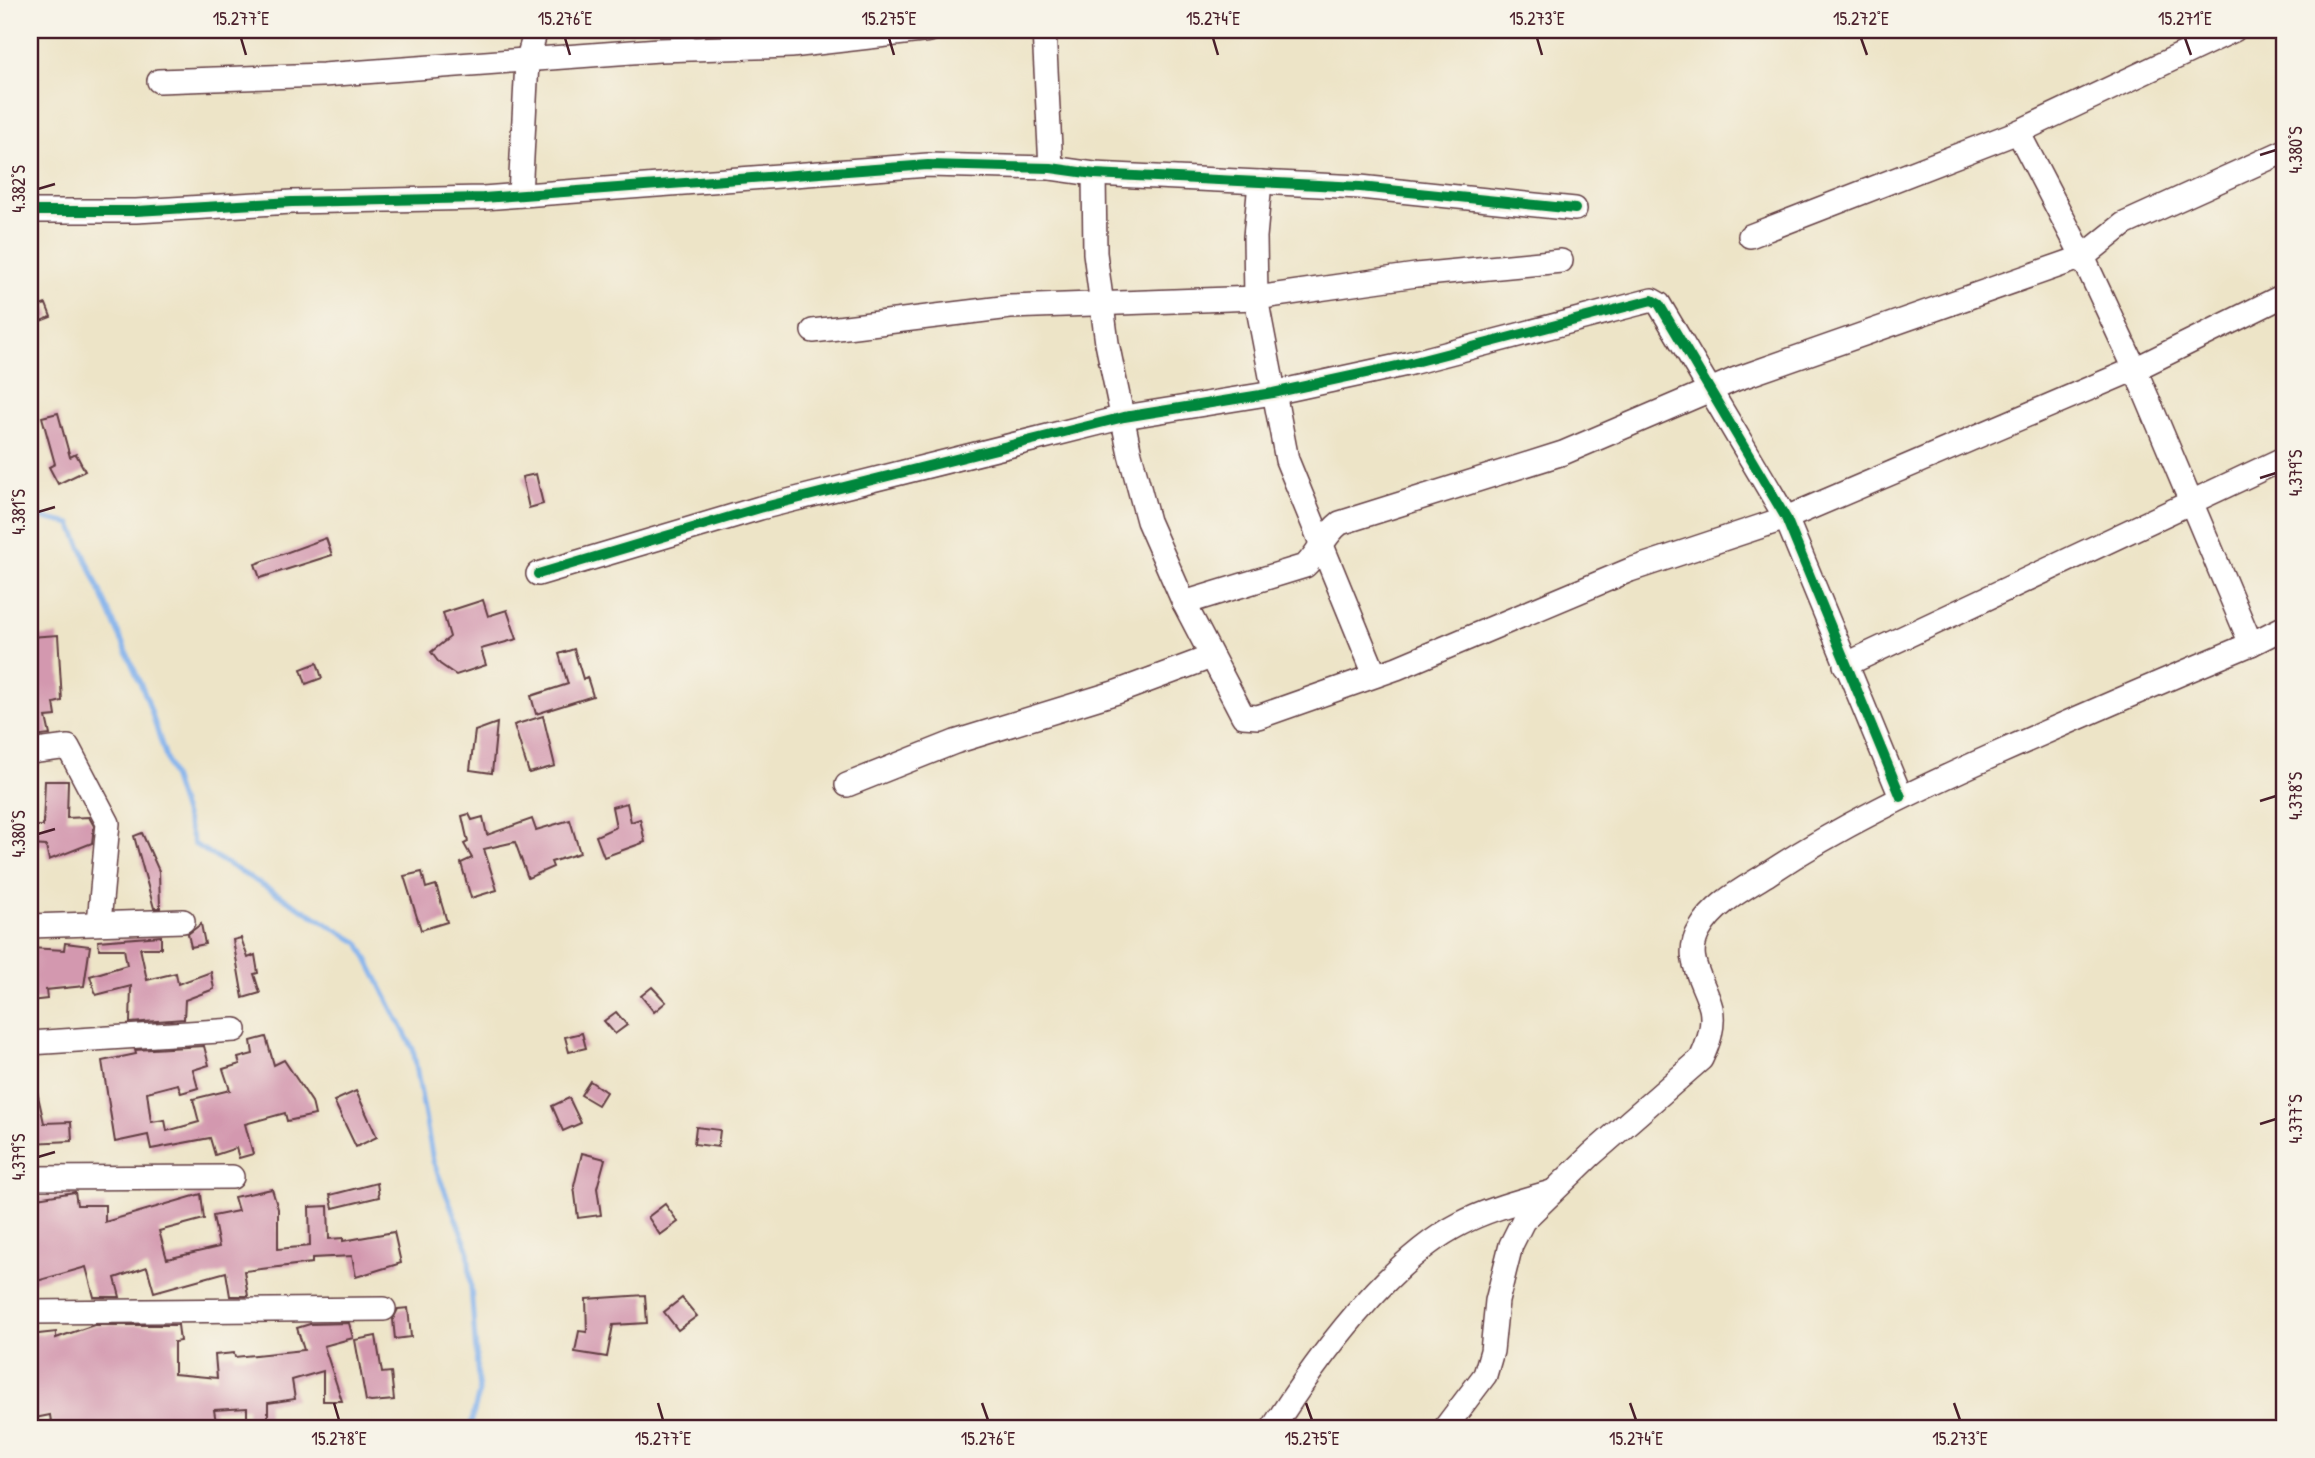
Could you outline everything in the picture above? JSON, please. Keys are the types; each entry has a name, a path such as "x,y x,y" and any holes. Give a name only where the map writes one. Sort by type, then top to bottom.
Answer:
{"street":[{"path":"520,195 527,62 536,30"},
{"path":"159,81 323,75 527,62 659,50 791,46 930,30"},
{"path":"1044,30 1051,169"},
{"path":"1750,236 2018,132 2234,30"},
{"path":"2018,132 2083,257 2135,369 2251,644"},
{"path":"1184,603 1305,566 1327,533 1339,523 1563,453 1712,390 2083,257 2124,223 2285,151"},
{"path":"30,211 136,211 520,195 928,164 1360,187 1575,209"},
{"path":"1094,174 1095,253 1112,376 1148,520 1184,603 1243,716 1258,717 1281,711 1375,676 1630,570 1786,518 2135,369 2285,295"},
{"path":"1260,182 1255,237 1256,298 1287,460 1319,545 1375,676"},
{"path":"813,331 1010,307 1256,298 1416,275 1562,261"},
{"path":"538,574 760,508 1124,417 1273,393 1407,365 1652,300 1659,304 1712,390 1786,518 1901,797"},
{"path":"1845,665 2285,458"},
{"path":"1445,1428 1485,1375 1492,1351 1497,1301 1511,1245 1523,1221 1591,1154 1701,1059 1710,1038 1712,1010 1692,960 1692,945 1714,908 1813,843 1901,797 2285,627"},
{"path":"847,785 955,742 1117,692 1211,657"},
{"path":"30,752 68,747 108,823 99,923"},
{"path":"30,926 183,921"},
{"path":"30,1043 235,1030"},
{"path":"30,1178 232,1177"},
{"path":"1273,1428 1311,1369 1404,1261 1460,1224 1554,1191"},
{"path":"30,1312 384,1309"}],"building":[{"path":"46,304 51,317 30,325 30,309"},
{"path":"58,413 70,457 76,454 85,471 58,484 49,467 55,464 42,417"},
{"path":"536,474 543,504 529,508 522,477"},
{"path":"326,538 332,555 260,578 255,564"},
{"path":"483,600 488,616 507,610 517,639 481,649 486,665 456,675 440,664 431,652 450,637 443,613"},
{"path":"58,635 62,701 54,703 56,716 46,717 50,735 34,737 30,717 30,637"},
{"path":"574,649 583,679 587,677 593,696 536,714 531,696 568,684 559,654"},
{"path":"317,663 322,678 306,684 301,669"},
{"path":"543,716 555,766 529,773 514,725"},
{"path":"497,723 492,773 470,770 475,731"},
{"path":"45,781 68,781 67,818 89,817 94,826 92,843 49,860 46,846 32,845 33,826 43,826"},
{"path":"627,803 631,822 640,819 645,842 604,857 596,836 616,827 612,807"},
{"path":"469,814 472,820 483,817 487,835 532,819 536,830 570,820 580,853 551,862 553,867 528,878 515,842 484,849 497,890 471,898 461,863 472,858 464,844 468,842 462,816"},
{"path":"142,833 159,871 160,908 154,908 134,836"},
{"path":"422,872 426,888 436,885 447,922 421,930 404,876"},
{"path":"201,924 205,944 191,947 188,934"},
{"path":"161,936 161,948 140,948 147,980 176,973 178,984 211,972 214,989 185,1000 184,1019 130,1023 131,986 96,995 90,976 127,965 124,949 99,949 98,941"},
{"path":"241,938 248,958 255,955 258,973 254,974 260,993 243,998 233,940"},
{"path":"65,943 90,946 84,986 46,990 47,999 30,1001 30,948 64,950"},
{"path":"652,987 666,1002 654,1012 641,996"},
{"path":"616,1012 627,1025 615,1034 604,1021"},
{"path":"582,1033 586,1048 569,1052 565,1037"},
{"path":"266,1037 274,1065 284,1060 312,1102 315,1115 287,1121 285,1113 245,1124 253,1154 239,1158 236,1148 215,1155 210,1138 151,1149 148,1135 115,1142 102,1061 136,1054 135,1050 204,1046 209,1065 193,1070 198,1088 181,1093 178,1084 147,1092 151,1122 165,1120 167,1131 199,1122 193,1099 230,1090 223,1069 240,1064 238,1058 253,1054 251,1041"},
{"path":"590,1081 606,1092 598,1105 581,1095"},
{"path":"36,1087 44,1123 71,1122 72,1141 30,1143 30,1088"},
{"path":"356,1091 377,1137 356,1147 334,1101"},
{"path":"569,1098 581,1123 563,1131 552,1106"},
{"path":"696,1127 720,1130 718,1147 694,1144"},
{"path":"582,1153 605,1159 597,1188 601,1215 578,1218 574,1186"},
{"path":"377,1183 379,1197 333,1208 330,1195"},
{"path":"272,1189 278,1209 278,1249 310,1246 309,1207 328,1206 329,1239 343,1238 343,1241 394,1232 401,1263 356,1277 352,1256 312,1258 312,1263 244,1271 248,1296 230,1296 226,1272 154,1292 147,1267 115,1278 120,1297 94,1297 86,1267 30,1283 30,1199 75,1192 77,1205 105,1205 105,1222 201,1194 204,1219 159,1231 167,1259 219,1247 213,1216 238,1211 234,1197"},
{"path":"665,1204 678,1222 660,1235 648,1217"},
{"path":"645,1295 647,1323 613,1325 607,1357 575,1352 579,1331 587,1332 586,1299"},
{"path":"682,1298 697,1316 678,1330 664,1312"},
{"path":"408,1308 411,1337 395,1339 393,1319 398,1309"},
{"path":"349,1323 353,1338 324,1346 342,1401 323,1401 323,1371 292,1380 295,1399 268,1403 268,1426 247,1426 247,1408 214,1410 217,1428 52,1428 50,1415 30,1419 30,1335 56,1332 56,1338 94,1325 178,1325 180,1341 174,1342 174,1374 217,1378 215,1355 234,1353 235,1357 304,1350 297,1328 310,1324"},
{"path":"376,1336 382,1373 391,1372 394,1400 366,1401 355,1340"}],"waterway":[{"path":"30,515 71,524 147,699 194,844 359,943 413,1049 433,1161 468,1249 479,1392 470,1428"}],"cycle path":[{"path":"30,211 136,211 292,202 483,198 928,165 1051,168 1094,174 1360,187 1575,209"},
{"path":"538,574 760,508 1124,417 1273,393 1407,364 1652,300 1659,304 1786,518 1901,797"}]}
